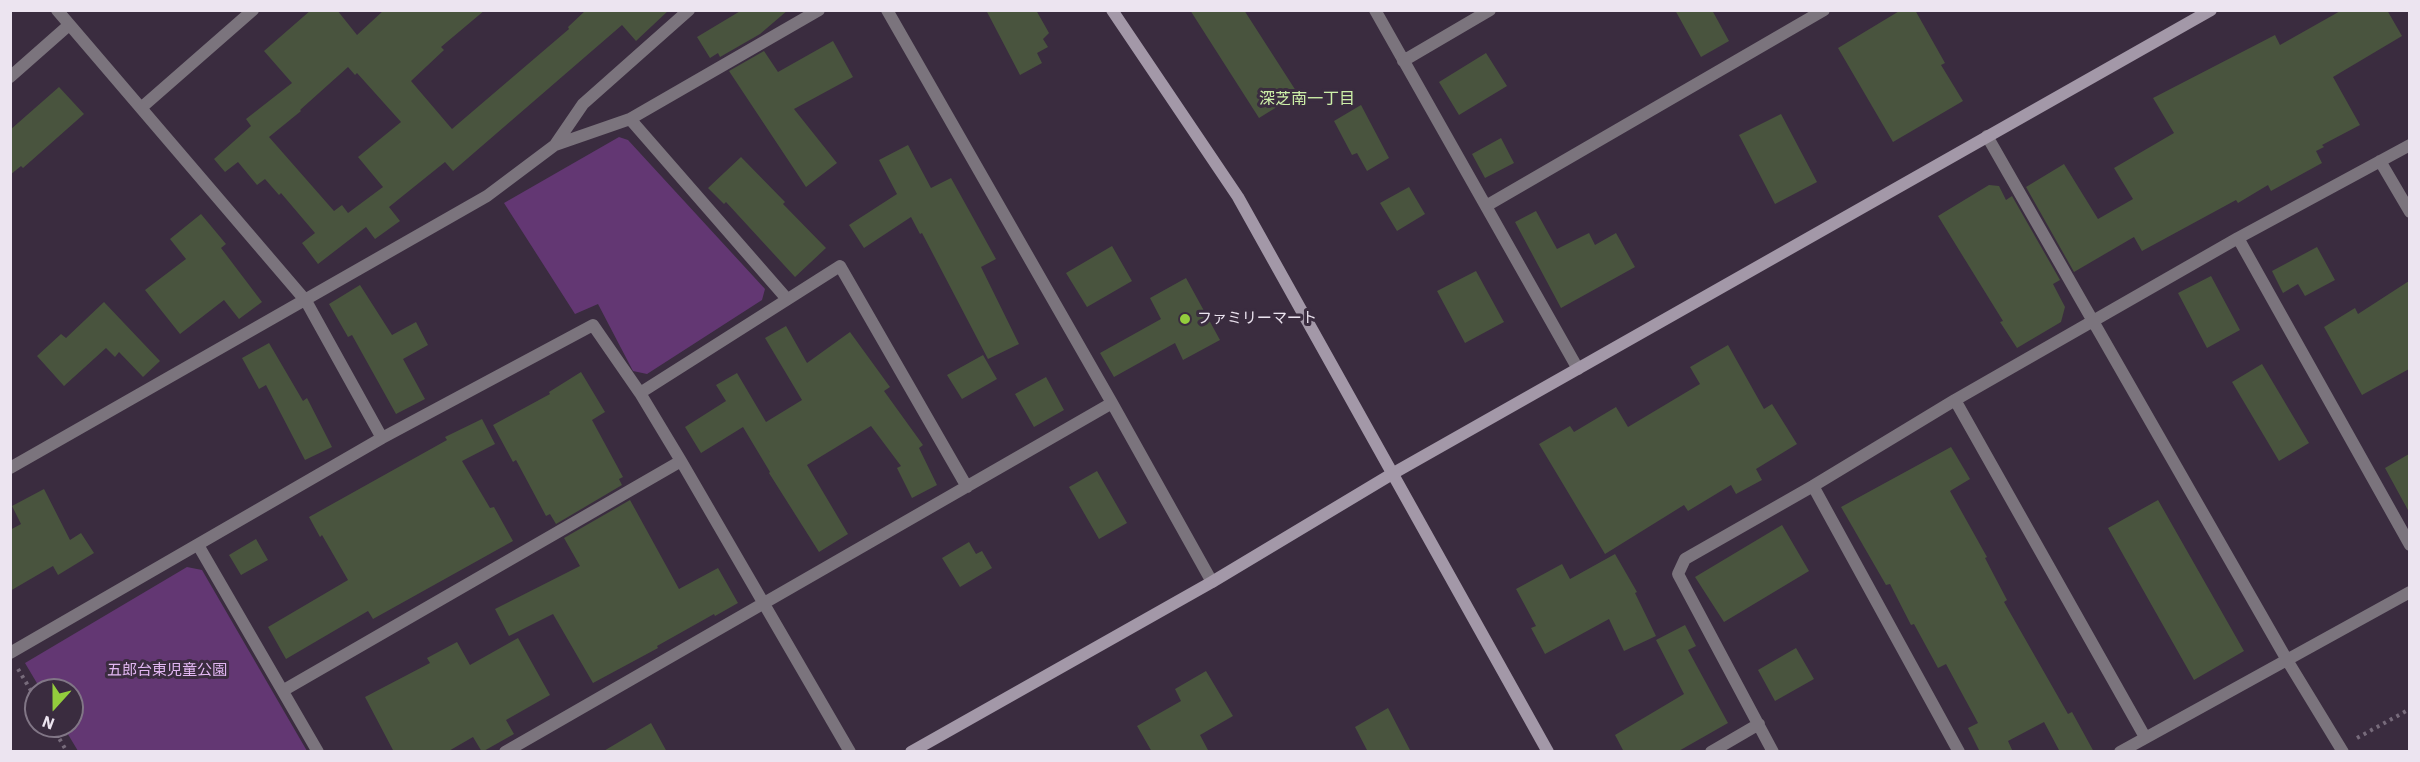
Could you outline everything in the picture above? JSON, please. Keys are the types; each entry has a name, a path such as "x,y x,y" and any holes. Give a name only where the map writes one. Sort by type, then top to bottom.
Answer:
{"street":[{"path":"57,10 306,301 382,438"},
{"path":"141,108 253,10"},
{"path":"555,145 583,104 689,10"},
{"path":"10,468 306,301 486,196 555,145 630,119 819,10"},
{"path":"887,10 1212,582"},
{"path":"1112,10 1238,197 1548,752"},
{"path":"1375,10 1578,369"},
{"path":"1403,61 1490,10"},
{"path":"1486,206 1824,10"},
{"path":"911,752 1212,582 1392,474 2211,10"},
{"path":"10,77 69,25"},
{"path":"630,119 787,299"},
{"path":"1988,136 2287,660 2342,749"},
{"path":"1773,752 1678,574 1685,559 1813,486 1955,400 2238,238 2409,145"},
{"path":"2380,161 2409,212"},
{"path":"2238,238 2409,545"},
{"path":"640,393 840,266 968,487"},
{"path":"13,658 198,545 382,438 593,325 640,393 681,461 850,752"},
{"path":"1955,400 2145,737"},
{"path":"505,752 1112,403"},
{"path":"284,690 681,461"},
{"path":"1813,486 1959,752"},
{"path":"198,545 318,752"},
{"path":"2120,752 2409,592"},
{"path":"1711,752 1759,724"}],"path":[{"path":"13,658 24,678"},
{"path":"2342,749 2409,709"},
{"path":"59,738 67,752"}],"green space":[{"path":"619,137 628,140 765,289 762,300 647,374 633,371 598,304 575,314 504,203"},
{"name":"五郎台東児童公園","path":"187,567 202,570 307,751 78,751 70,738 84,738 84,678 34,678 25,663"}],"building":[{"path":"311,10 337,10 357,35 384,10 485,10 441,47 444,50 411,81 452,129 569,29 568,27 586,10 669,10 636,41 622,25 453,171 445,162 389,207 400,221 375,239 366,227 318,264 302,243 315,233 281,193 279,195 265,179 257,185 238,162 225,172 214,159 251,126 246,119 292,83 264,51","holes":["348,67 355,75 357,73 401,122 358,157 383,187 348,213 342,205 334,211 269,137"]},
{"path":"742,10 788,10 760,34 720,57 718,53 710,58 697,37"},
{"path":"986,10 1036,10 1049,33 1043,39 1048,47 1037,53 1042,63 1020,75"},
{"path":"1190,10 1244,10 1298,94 1259,118"},
{"path":"1675,10 1712,10 1729,41 1701,57"},
{"path":"1901,10 1915,10 1945,63 1941,65 1963,101 1893,142 1838,48"},
{"path":"2342,10 2387,10 2402,36 2333,77 2360,125 2322,145 2324,147 2316,151 2322,163 2271,191 2268,185 2238,203 2236,200 2142,251 2134,237 2074,272 2026,187 2064,164 2098,219 2133,199 2114,168 2174,133 2153,98 2275,35 2280,45"},
{"path":"833,41 853,77 794,109 837,163 806,187 729,71 764,51 778,72"},
{"path":"1486,53 1507,86 1459,115 1439,82"},
{"path":"59,87 84,114 23,168 21,166 10,175 10,130"},
{"path":"1361,105 1389,158 1367,171 1357,153 1352,155 1334,121"},
{"path":"1781,114 1817,182 1775,204 1739,135"},
{"path":"1501,138 1514,163 1485,178 1472,154"},
{"path":"908,145 931,188 951,178 996,259 981,267 1019,344 988,359 922,233 920,234 911,217 864,248 849,225 897,194 879,160"},
{"path":"741,157 826,248 795,277 726,202 724,204 708,188"},
{"path":"1989,185 1999,186 2006,200 2012,196 2060,280 2053,284 2065,307 2061,322 2017,348 2000,322 2003,321 1938,216"},
{"path":"1409,187 1425,214 1397,231 1380,203"},
{"path":"1536,211 1557,249 1589,233 1595,245 1616,233 1635,267 1561,308 1515,222"},
{"path":"201,214 226,244 221,248 262,302 239,319 224,300 180,334 145,290 186,259 170,239"},
{"path":"1112,246 1132,281 1087,307 1066,273"},
{"path":"2317,247 2335,280 2305,296 2298,284 2283,293 2272,271"},
{"path":"1476,271 1504,322 1465,343 1437,291"},
{"path":"2211,276 2240,330 2207,348 2178,293"},
{"name":"ファミリーマート","path":"1186,278 1220,340 1183,360 1175,343 1114,377 1100,353 1161,319 1150,298"},
{"path":"2409,281 2409,369 2362,395 2324,327 2355,308 2358,314"},
{"path":"360,285 392,335 416,322 428,345 403,359 425,399 396,414 352,335 348,337 329,304"},
{"path":"104,302 160,361 143,377 119,352 115,357 106,348 64,386 37,356 61,334 66,338"},
{"path":"786,326 807,363 850,332 890,387 884,391 923,445 919,448 937,485 912,498 897,468 901,466 871,426 807,465 848,534 819,552 743,427 701,453 685,427 726,401 716,385 737,373 766,422 802,400 765,338"},
{"path":"269,343 303,401 307,398 332,447 305,460 266,385 259,389 242,358"},
{"path":"1728,345 1764,409 1772,404 1797,444 1756,469 1762,480 1736,494 1731,485 1688,511 1684,505 1605,554 1539,444 1570,426 1574,432 1616,407 1628,427 1700,384 1690,367"},
{"path":"983,355 997,379 962,399 947,375"},
{"path":"2262,364 2309,443 2279,461 2232,382"},
{"path":"581,372 605,412 592,420 623,477 619,479 622,485 556,524 550,514 546,516 516,460 513,462 493,425 550,394 549,392"},
{"path":"1046,377 1064,410 1034,427 1015,394"},
{"path":"482,419 495,444 462,461 490,508 494,507 513,541 373,619 368,611 286,659 268,627 348,580 309,517 447,440 445,437"},
{"path":"1951,447 1970,479 1950,491 1987,557 1985,558 2007,600 2004,602 2068,714 2072,712 2094,752 2060,752 2044,722 2008,741 2013,752 1980,752 1968,728 1978,723 1946,664 1938,668 1914,624 1911,625 1890,584 1886,585 1841,507"},
{"path":"2409,454 2409,512 2385,468"},
{"path":"1097,471 1127,523 1099,539 1069,487"},
{"path":"44,489 70,540 81,533 94,553 58,575 53,566 10,591 10,530 21,524 12,506"},
{"path":"630,500 679,589 718,568 738,603 715,616 714,614 593,683 553,614 509,636 495,609 580,566 564,538"},
{"path":"2158,500 2244,651 2194,680 2108,528"},
{"path":"1782,525 1809,571 1724,622 1695,577"},
{"path":"256,539 268,560 241,575 229,555"},
{"path":"969,542 976,554 982,551 992,568 960,587 942,558"},
{"path":"1615,554 1637,592 1635,593 1656,636 1624,651 1609,619 1545,654 1531,628 1536,626 1516,589 1562,564 1570,579"},
{"path":"1685,625 1696,646 1688,650 1728,723 1677,752 1624,752 1615,735 1684,694 1656,640"},
{"path":"518,638 550,695 506,720 514,734 482,752 473,737 447,752 394,752 365,697 430,663 427,658 457,642 470,665"},
{"path":"1796,648 1814,679 1775,701 1758,670"},
{"path":"1206,671 1233,716 1200,735 1209,752 1152,752 1137,726 1181,701 1175,689"},
{"path":"1388,708 1411,752 1368,752 1355,727"},
{"path":"651,723 667,752 602,752"}],"place":[{"name":"ファミリーマート","path":"1185,319"}],"district":[{"name":"深芝南一丁目","path":"1307,99"}]}
